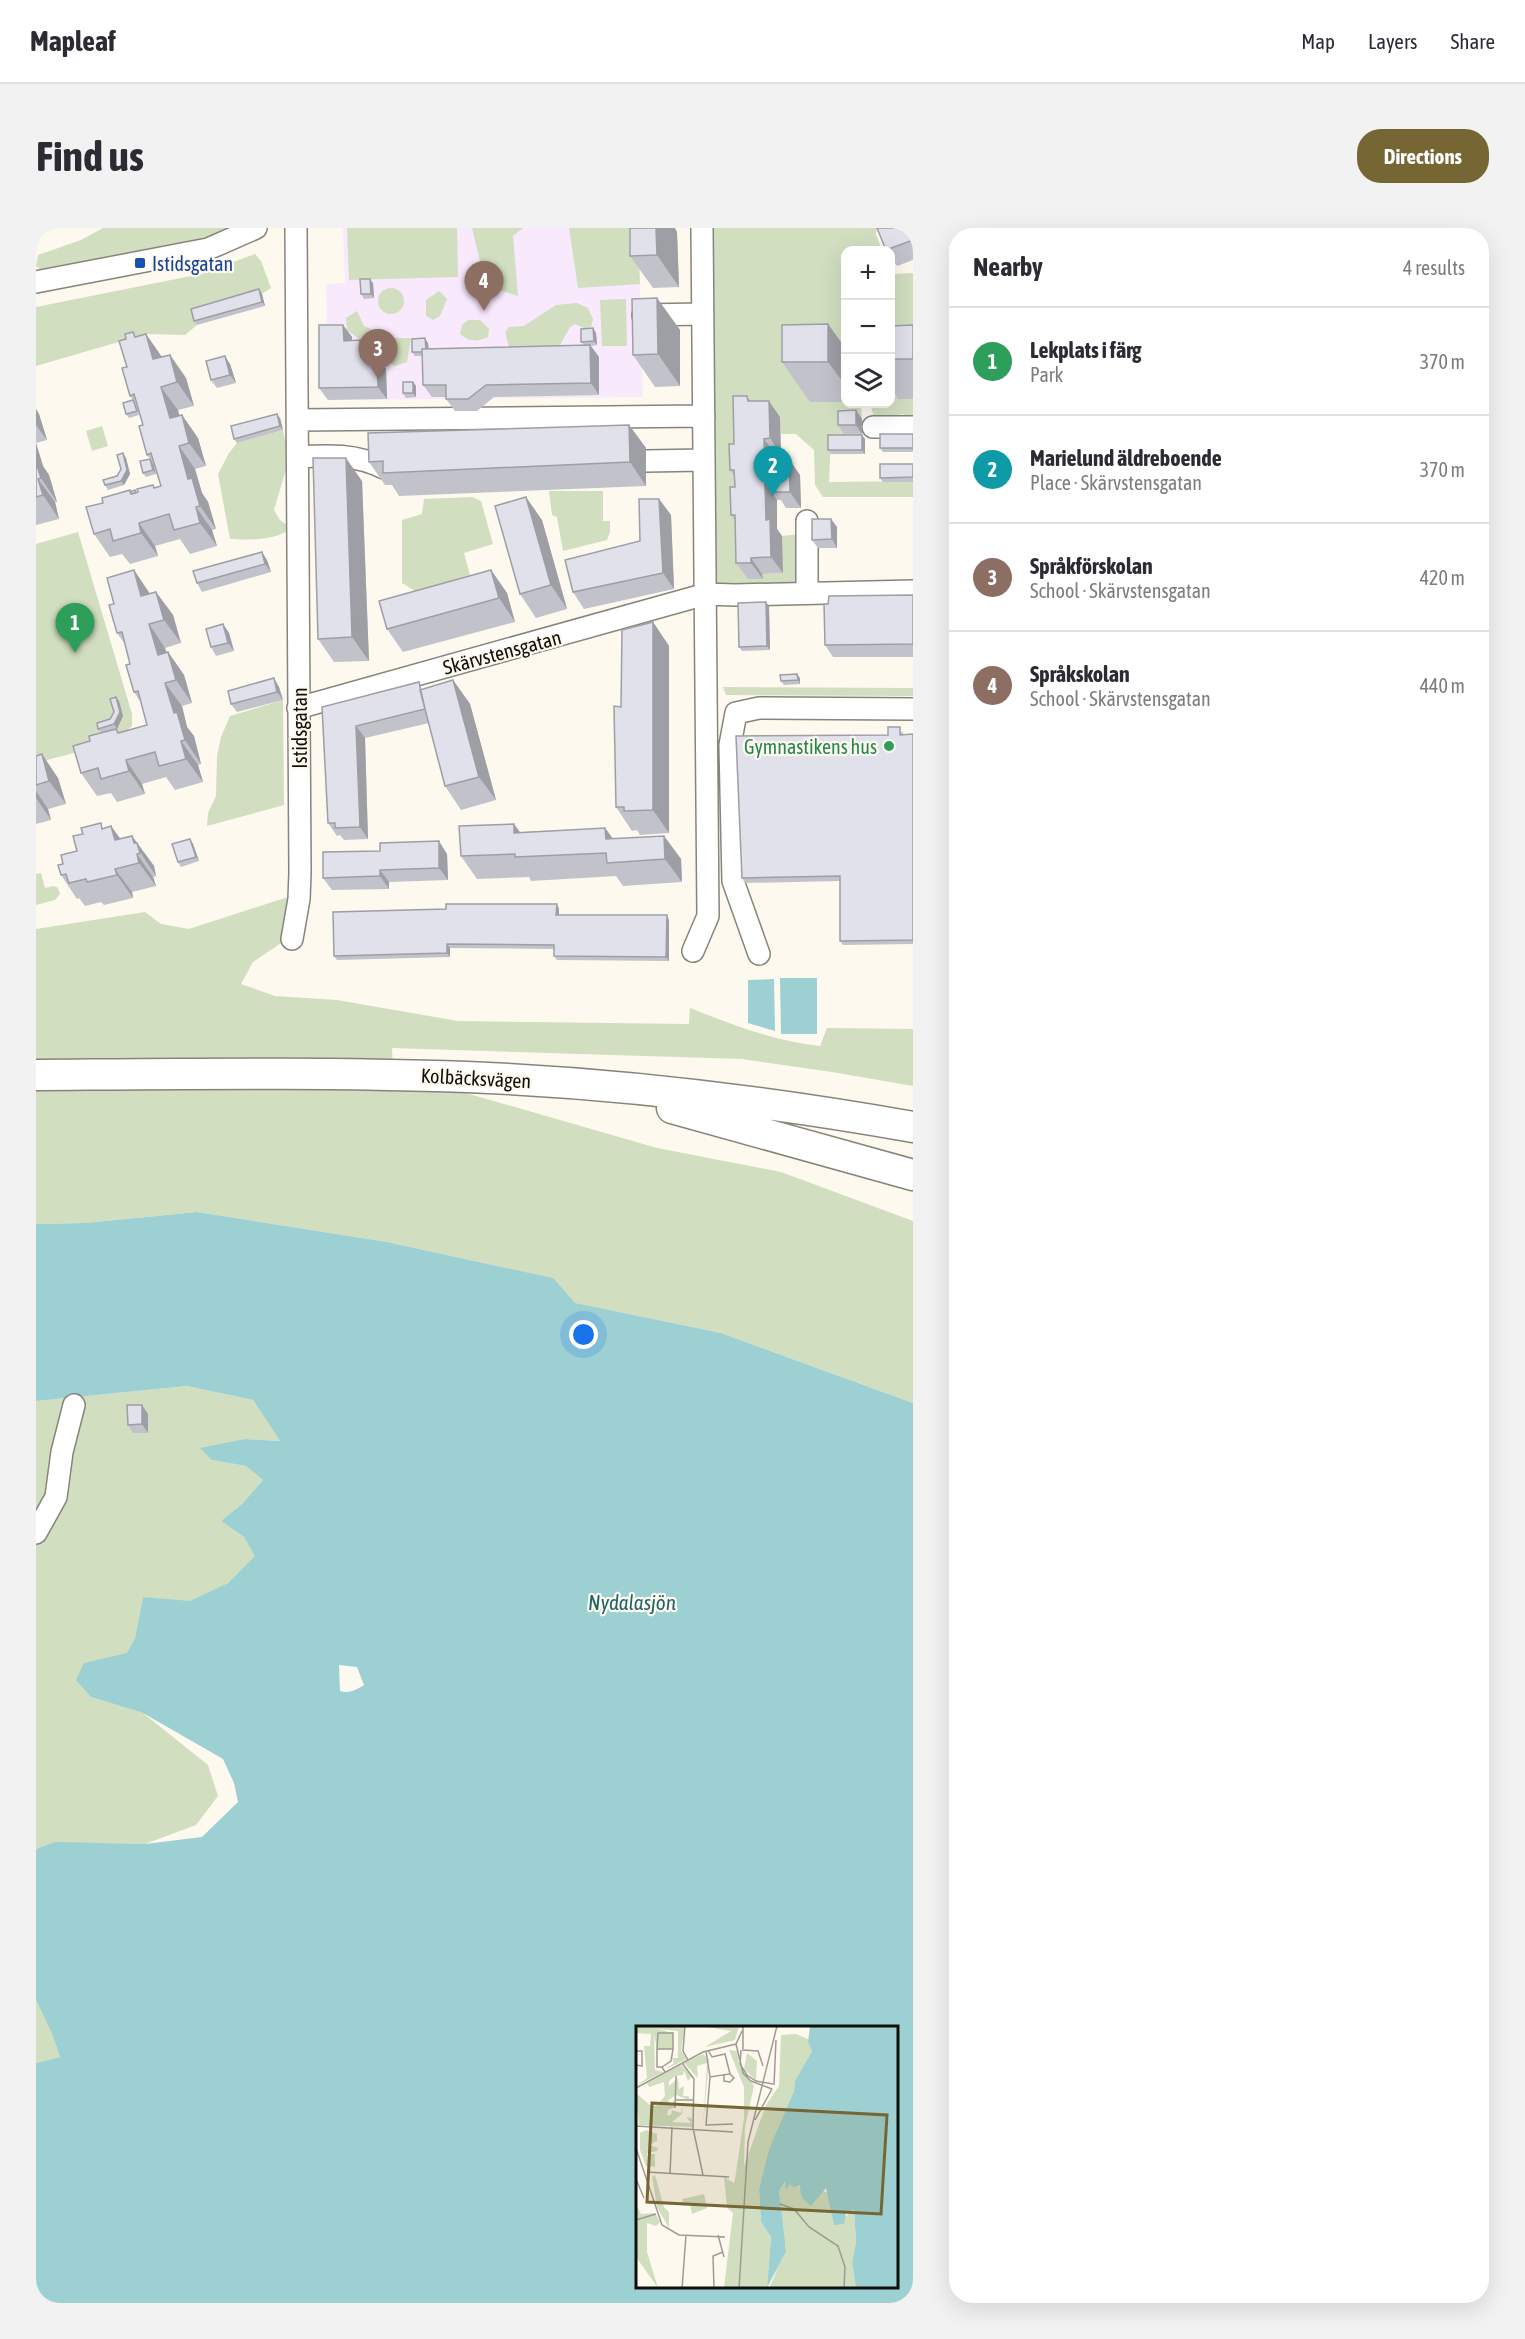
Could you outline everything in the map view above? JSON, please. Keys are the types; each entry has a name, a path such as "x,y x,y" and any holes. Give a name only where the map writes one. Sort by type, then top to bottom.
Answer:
{"highway":[{"name":"Kolbäcksvägen","path":"36,1056 308,1055 544,1062 707,1078 913,1108"},
{"name":"Kolbäcksvägen","path":"36,1075 366,1074 500,1079 609,1087 782,1106 913,1127"},
{"path":"609,1087 661,1105 913,1175"}],"street":[{"path":"36,282 207,249 256,228"},
{"name":"Istidsgatan","path":"292,939 299,890 296,228"},
{"path":"693,951 708,916 702,228"},
{"path":"643,315 703,314"},
{"path":"298,420 704,416"},
{"path":"873,427 913,427"},
{"path":"297,457 347,456 369,461 384,468"},
{"path":"646,461 704,459"},
{"path":"807,520 807,593"},
{"name":"Skärvstensgatan","path":"298,708 705,594 913,591"},
{"path":"759,954 733,881 730,745 736,713 759,708 913,709"},
{"path":"36,1533 56,1497 62,1452 74,1405"}],"shaded area":[{"path":"343,228 638,228 643,397 328,400 326,284 345,283"}],"green space":[{"path":"103,228 255,228 52,279 36,266 38,255 81,240"},
{"path":"347,228 457,228 458,277 349,280"},
{"path":"472,228 523,228 513,236 518,296 486,286"},
{"path":"569,228 638,228 640,284 578,288"},
{"path":"712,228 877,228 876,234 880,246 841,246 841,368 810,402 841,402 841,408 861,408 862,419 844,419 844,433 862,434 865,439 831,440 829,482 913,481 913,497 823,497 815,485 814,450 796,434 781,434 780,417 762,574 783,573 782,536 801,534 800,574 793,585 716,588"},
{"path":"255,254 261,261 271,288 262,294 194,314 197,325 185,335 146,334 36,366 36,307 201,274"},
{"path":"913,273 913,418 902,414 880,421 874,417 871,408 895,408 895,274"},
{"path":"391,288 400,292 404,301 400,310 391,314 382,310 378,301 382,292"},
{"path":"439,291 447,299 440,316 433,320 426,316 426,300"},
{"path":"626,299 627,346 602,346 600,300"},
{"path":"577,303 588,308 593,319 591,327 584,328 575,324 570,327 560,345 529,351 509,347 505,332 509,327 524,326 556,305"},
{"path":"357,311 364,326 391,338 411,338 407,362 395,366 347,330 346,318"},
{"path":"468,320 480,320 489,329 488,337 474,340 467,339 460,334 462,325"},
{"path":"102,426 108,446 92,451 86,431"},
{"path":"283,430 289,459 274,510 280,520 291,528 270,537 230,539 218,474 237,443"},
{"path":"549,491 603,491 603,521 610,521 607,540 563,551 557,517 552,515"},
{"path":"472,497 481,501 493,544 464,553 470,575 415,591 402,583 402,520 422,514 424,499"},
{"path":"78,532 132,714 132,726 100,744 36,763 36,544"},
{"path":"723,687 913,688 913,696 726,695"},
{"path":"283,700 284,805 207,826 208,813 216,796 217,756 221,737 230,716"},
{"path":"41,873 45,888 54,886 58,888 60,894 55,900 36,905 36,874"},
{"path":"288,897 292,913 287,939 253,962 241,984 275,996 337,1000 458,1021 689,1024 690,1008 770,1036 820,1046 827,1028 913,1029 913,1086 742,1059 392,1048 393,1072 657,1148 781,1172 913,1221 913,1403 721,1333 574,1303 552,1278 387,1242 197,1212 85,1223 36,1224 36,929 145,912 161,924 189,929"},
{"path":"187,1386 253,1400 280,1441 244,1439 212,1460 246,1466 263,1480 243,1503 221,1521 244,1537 256,1556 228,1583 189,1602 143,1597 135,1638 127,1654 84,1663 91,1697 143,1713 208,1765 218,1796 196,1825 145,1844 55,1843 36,1849 36,1401"},
{"path":"36,2000 60,2057 36,2063"}],"water":[{"path":"780,978 817,978 817,1034 781,1034"},
{"path":"774,979 775,1031 748,1023 748,980"},
{"name":"Nydalasjön","path":"197,1212 387,1242 553,1278 575,1303 721,1333 913,1403 913,2303 36,2303 36,2063 60,2057 36,2000 36,1849 55,1842 145,1844 202,1837 238,1802 234,1783 223,1759 143,1713 91,1697 76,1680 84,1663 127,1653 135,1638 143,1597 190,1601 228,1583 255,1556 244,1537 221,1521 243,1503 263,1480 246,1466 212,1460 200,1448 245,1439 280,1441 253,1400 187,1386 36,1401 36,1224 85,1223","holes":["339,1665 357,1667 364,1685 352,1691 340,1691"]}],"building":[{"path":"630,228 656,228 657,255 630,256"},
{"path":"877,228 913,228 913,240 895,247 884,246"},
{"path":"360,279 370,279 371,294 361,294"},
{"path":"259,289 262,302 194,321 191,309"},
{"path":"657,298 658,354 633,355 632,299"},
{"path":"828,324 828,362 782,362 782,325"},
{"path":"319,325 343,325 344,341 360,340 361,357 377,357 378,387 319,388"},
{"path":"913,325 913,359 895,359 895,326"},
{"path":"593,328 594,341 581,342 581,329"},
{"path":"133,332 135,337 146,334 153,359 170,355 177,382 161,387 170,418 182,415 189,443 179,446 188,479 192,478 200,506 196,507 200,523 174,530 169,514 139,523 141,533 113,541 110,529 94,534 86,507 103,503 102,498 130,490 131,494 138,492 137,489 153,485 154,488 161,486 151,453 147,455 139,426 143,425 134,394 130,396 122,368 127,367 119,341 126,339 125,334"},
{"path":"425,338 426,349 422,349 422,352 412,352 412,339"},
{"path":"590,345 591,383 486,385 468,399 446,399 446,385 423,385 422,349"},
{"path":"225,356 230,375 211,380 206,361"},
{"path":"403,382 413,382 413,393 403,393"},
{"path":"733,396 747,396 748,401 769,401 770,438 764,439 765,468 775,468 775,459 789,459 790,492 775,492 775,484 765,484 766,520 770,519 771,557 751,558 751,563 736,563 735,515 731,515 730,487 735,487 734,470 730,470 729,444 734,444"},
{"path":"133,400 137,411 126,414 123,403"},
{"path":"856,410 856,425 838,425 838,411"},
{"path":"277,414 280,426 234,439 231,426"},
{"path":"629,425 630,462 383,473 383,461 369,462 368,433"},
{"path":"880,434 913,434 913,448 880,448"},
{"path":"828,435 862,435 862,450 828,450"},
{"path":"123,453 127,470 121,481 105,485 103,480 117,476 121,469 117,455"},
{"path":"313,458 346,458 352,637 318,639"},
{"path":"150,459 153,470 143,473 140,461"},
{"path":"36,463 43,495 36,497"},
{"path":"880,464 913,464 913,477 880,478"},
{"path":"526,497 551,585 520,594 495,506"},
{"path":"639,499 659,499 663,573 573,592 565,560 640,541"},
{"path":"812,519 831,519 832,539 812,540"},
{"path":"262,552 265,564 197,583 193,571"},
{"path":"134,570 141,596 156,592 164,620 149,624 158,655 168,652 176,680 165,683 185,740 181,741 186,759 159,766 155,752 126,760 129,771 101,779 98,768 81,773 73,746 90,741 89,736 116,729 118,733 147,725 138,691 134,692 126,665 130,664 122,632 117,633 109,605 114,604 107,578"},
{"path":"491,570 499,598 387,629 379,601"},
{"path":"913,595 913,644 825,645 824,604 828,604 829,596"},
{"path":"766,602 767,646 739,647 738,603"},
{"path":"653,622 653,810 624,811 624,807 616,807 614,706 621,707 622,630"},
{"path":"223,624 228,643 211,647 206,629"},
{"path":"797,674 798,680 781,681 780,675"},
{"path":"274,678 277,692 231,704 228,691"},
{"path":"453,680 479,777 445,786 420,690"},
{"path":"419,682 425,709 356,726 360,827 335,828 335,823 328,823 322,707"},
{"path":"116,697 120,712 114,724 98,729 97,723 110,719 114,712 110,699"},
{"path":"888,727 900,727 900,735 913,734 913,940 840,941 840,876 742,878 736,736 888,735"},
{"path":"42,754 49,781 36,785 36,756"},
{"path":"101,823 102,829 111,826 115,840 132,836 140,853 137,854 139,863 115,869 117,875 87,882 86,879 69,883 66,874 61,875 58,865 63,864 61,855 77,851 73,836 83,834 81,828"},
{"path":"514,824 514,833 605,828 606,839 664,836 665,859 607,863 606,853 515,857 515,854 461,856 459,826"},
{"path":"190,839 196,857 178,862 172,844"},
{"path":"439,841 439,868 380,870 380,876 323,878 323,852 380,851 380,843"},
{"path":"446,904 557,904 556,915 667,915 666,957 554,956 554,945 447,944 447,953 334,956 333,912 446,909"},
{"path":"127,1405 142,1405 142,1424 128,1425"}],"place":[{"name":"Istidsgatan","path":"140,263"},
{"name":"Språkskolan","path":"484,311"},
{"name":"Språkförskolan","path":"378,379"},
{"name":"Marielund äldreboende","path":"773,496"},
{"name":"Lekplats i färg","path":"75,653"},
{"name":"Gymnastikens hus","path":"889,746"}]}
